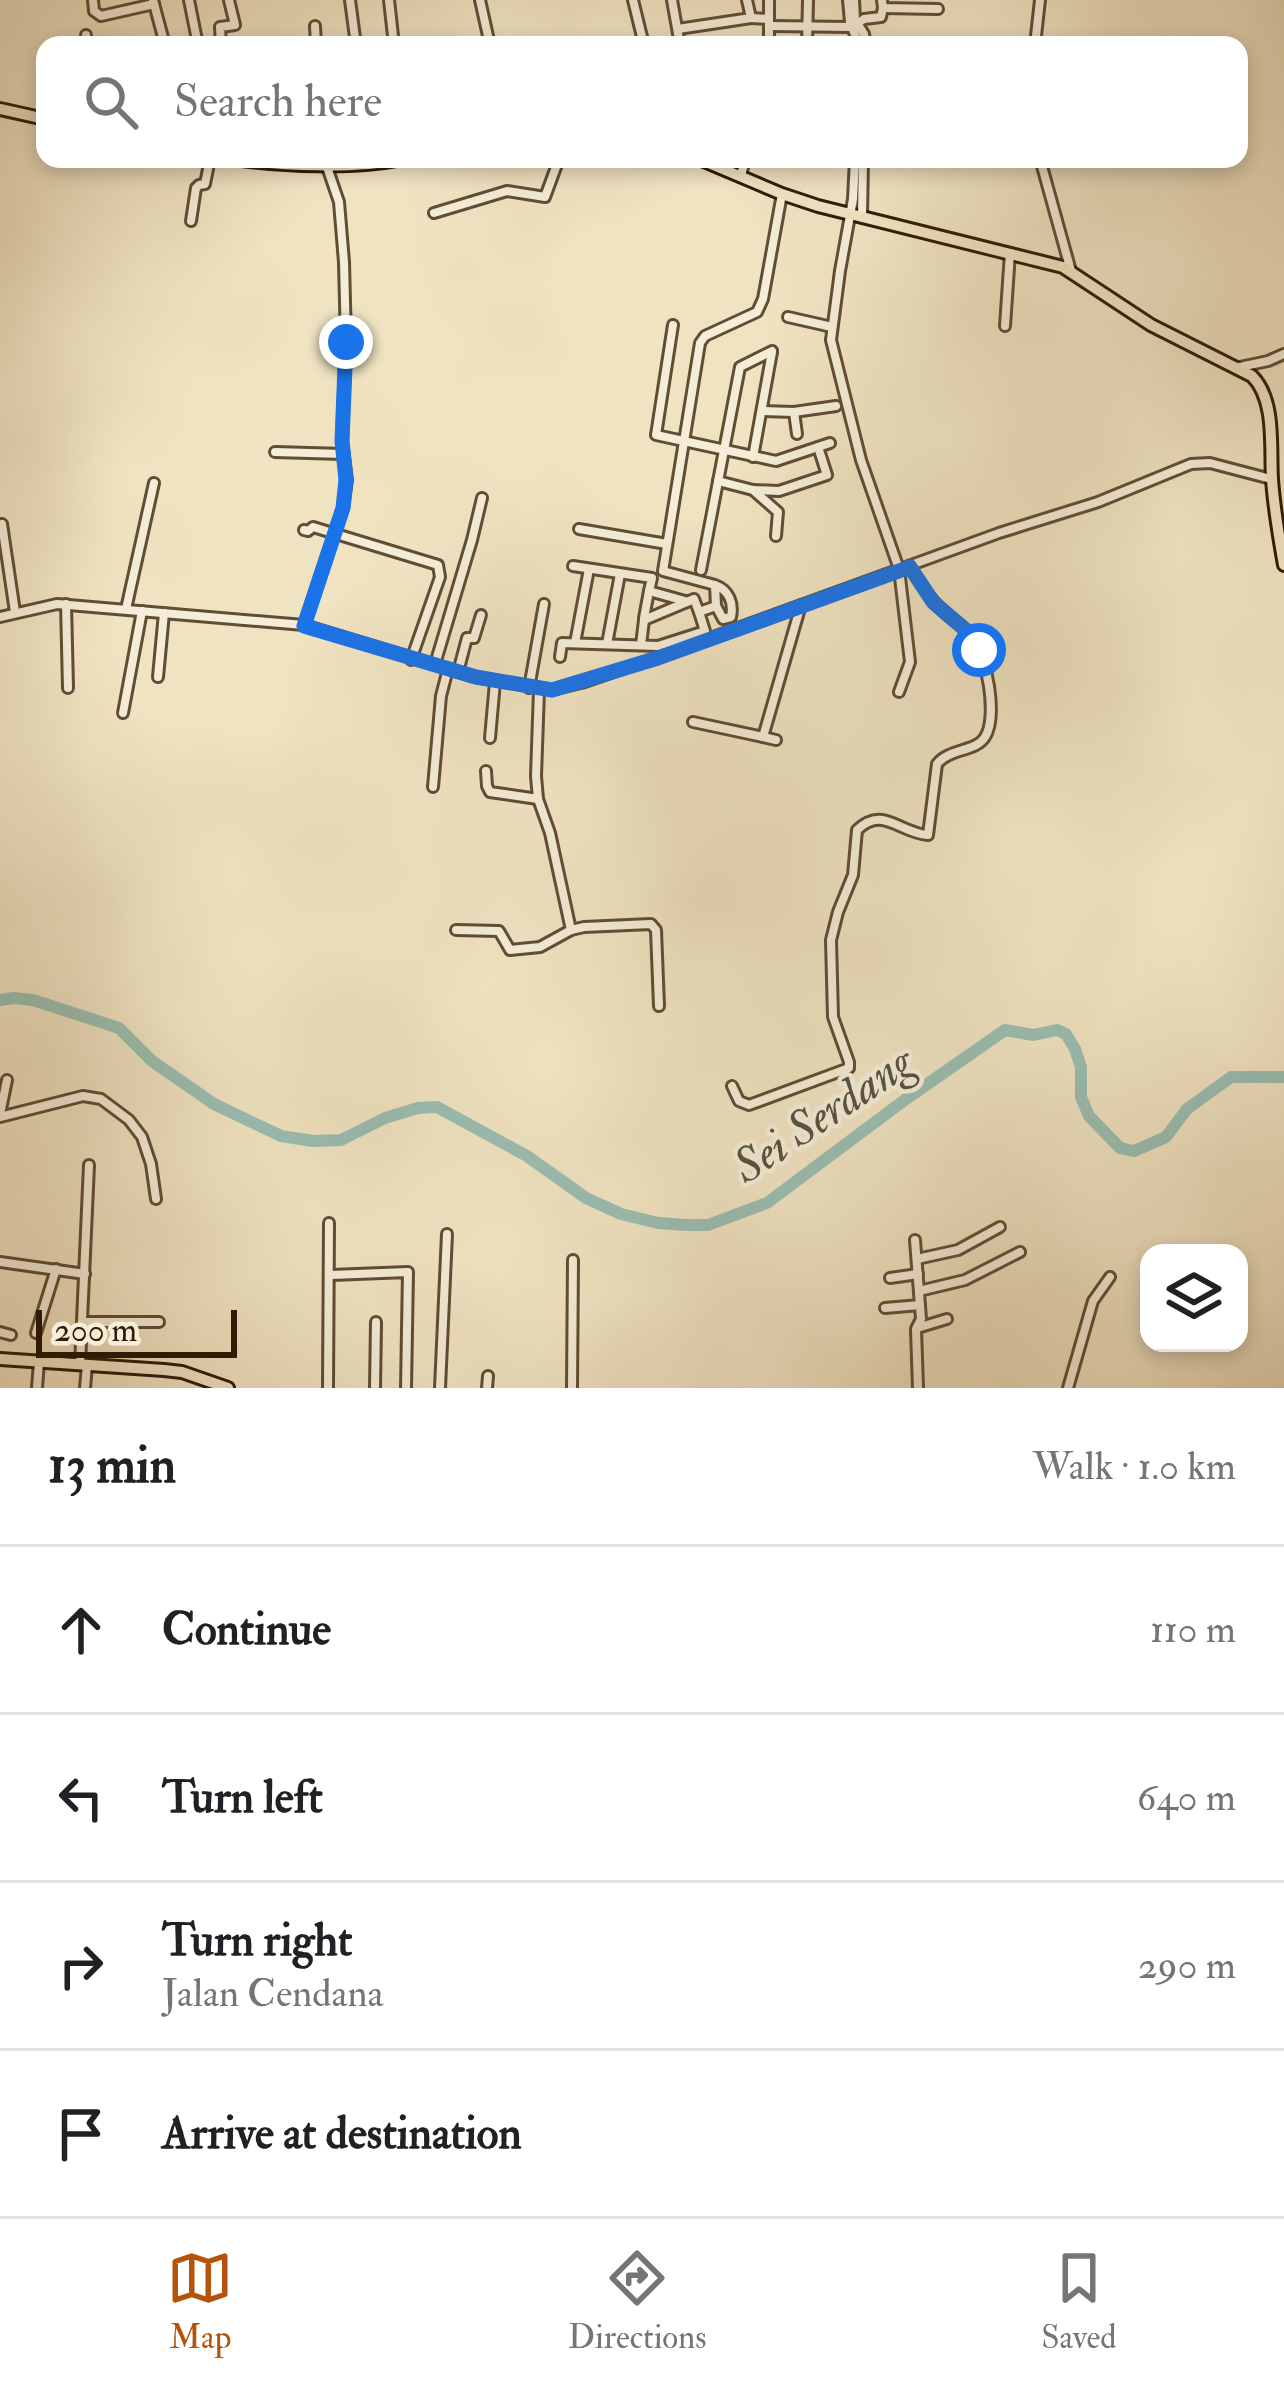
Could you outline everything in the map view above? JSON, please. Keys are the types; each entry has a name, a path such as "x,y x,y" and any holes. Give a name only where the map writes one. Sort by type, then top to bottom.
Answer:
{"main road":[{"path":"0,109 36,116"},
{"path":"719,168 782,194 856,216 1048,261 1071,271 1151,325 1255,379 1265,398 1284,566"},
{"path":"0,1359 164,1370 228,1388"}],"street":[{"path":"93,0 94,11 101,16 154,2 163,36"},
{"path":"189,0 196,36"},
{"path":"220,36 220,27 235,25 229,0"},
{"path":"350,0 355,36"},
{"path":"389,0 393,36"},
{"path":"481,0 488,36"},
{"path":"632,0 642,36"},
{"path":"672,0 679,36"},
{"path":"747,0 751,18"},
{"path":"769,0 769,36"},
{"path":"808,0 808,36"},
{"path":"851,0 859,36"},
{"path":"1034,36 1040,0"},
{"path":"679,28 751,18 807,26 854,22 881,16 883,4 938,10"},
{"path":"314,26 315,36"},
{"path":"191,221 196,188 205,184 208,168"},
{"path":"304,626 343,508 346,480 344,262 330,168"},
{"path":"434,213 506,191 545,197 556,168"},
{"path":"741,178 743,168"},
{"path":"859,168 856,216 832,327 835,361 861,460 904,568 910,662 898,692"},
{"path":"1042,168 1071,271"},
{"path":"727,618 733,610 728,593 664,571 667,544 700,343 705,336 757,311 782,194"},
{"path":"1005,326 1010,253"},
{"path":"788,317 832,327"},
{"path":"674,325 656,435 776,461 830,443"},
{"path":"701,570 740,367 772,351 753,457"},
{"path":"1234,368 1284,354"},
{"path":"762,411 836,406"},
{"path":"794,412 797,434"},
{"path":"718,482 779,491 826,475 818,447"},
{"path":"275,452 344,454"},
{"path":"0,617 66,604 304,626 496,682 534,689 564,688 1098,502 1193,463 1272,479"},
{"path":"126,609 154,483"},
{"path":"753,490 778,512"},
{"path":"776,536 779,491"},
{"path":"435,664 482,498"},
{"path":"2,524 16,612"},
{"path":"304,530 313,527 438,565 440,577 411,660"},
{"path":"579,529 667,544"},
{"path":"573,566 652,578 640,646"},
{"path":"732,1086 739,1101 749,1105 849,1068 833,1017 831,940 854,875 857,830 879,818 928,835 937,764 944,755 979,744 986,735 992,709 976,643 904,568"},
{"path":"575,643 589,569"},
{"path":"607,644 620,574"},
{"path":"715,585 716,606 731,630"},
{"path":"560,657 562,643 658,646 705,631 694,599 649,591"},
{"path":"644,620 685,601"},
{"path":"66,604 68,688"},
{"path":"544,604 534,689 536,776 571,930"},
{"path":"763,737 802,604"},
{"path":"699,612 716,606"},
{"path":"124,713 142,610"},
{"path":"158,677 164,613"},
{"path":"433,787 441,696 481,615"},
{"path":"490,738 496,682"},
{"path":"693,722 776,740"},
{"path":"486,771 490,792 538,799"},
{"path":"456,930 499,931 511,950 540,947 588,926 653,925 659,1006"},
{"path":"8,1080 0,1115 83,1096 101,1099 129,1120 142,1137 152,1164 156,1198"},
{"path":"86,1388 89,1165"},
{"path":"328,1388 329,1222"},
{"path":"917,1259 958,1250 1000,1227"},
{"path":"440,1388 447,1234"},
{"path":"915,1240 921,1319 916,1329 918,1388"},
{"path":"919,1291 965,1280 1020,1252"},
{"path":"572,1388 573,1260"},
{"path":"0,1262 85,1274"},
{"path":"36,1333 56,1269"},
{"path":"331,1275 408,1272 406,1388"},
{"path":"890,1278 918,1274"},
{"path":"1068,1388 1094,1301 1111,1277"},
{"path":"885,1309 920,1305"},
{"path":"916,1329 946,1319"},
{"path":"84,1322 159,1322"},
{"path":"375,1388 376,1322"},
{"path":"38,1388 39,1362"},
{"path":"487,1388 488,1376"}],"waterway":[{"name":"Sei Serdang","path":"0,1000 33,1000 119,1028 152,1061 214,1104 281,1136 341,1140 385,1118 437,1107 527,1156 586,1198 621,1214 686,1225 708,1225 767,1203 1005,1030 1066,1034 1081,1067 1081,1097 1089,1116 1120,1148 1134,1151 1166,1137 1187,1109 1231,1077 1284,1077"}],"route":[{"path":"346,342 343,508 304,626 476,677 552,690 658,658 910,567 933,602 968,632 979,650"}]}
